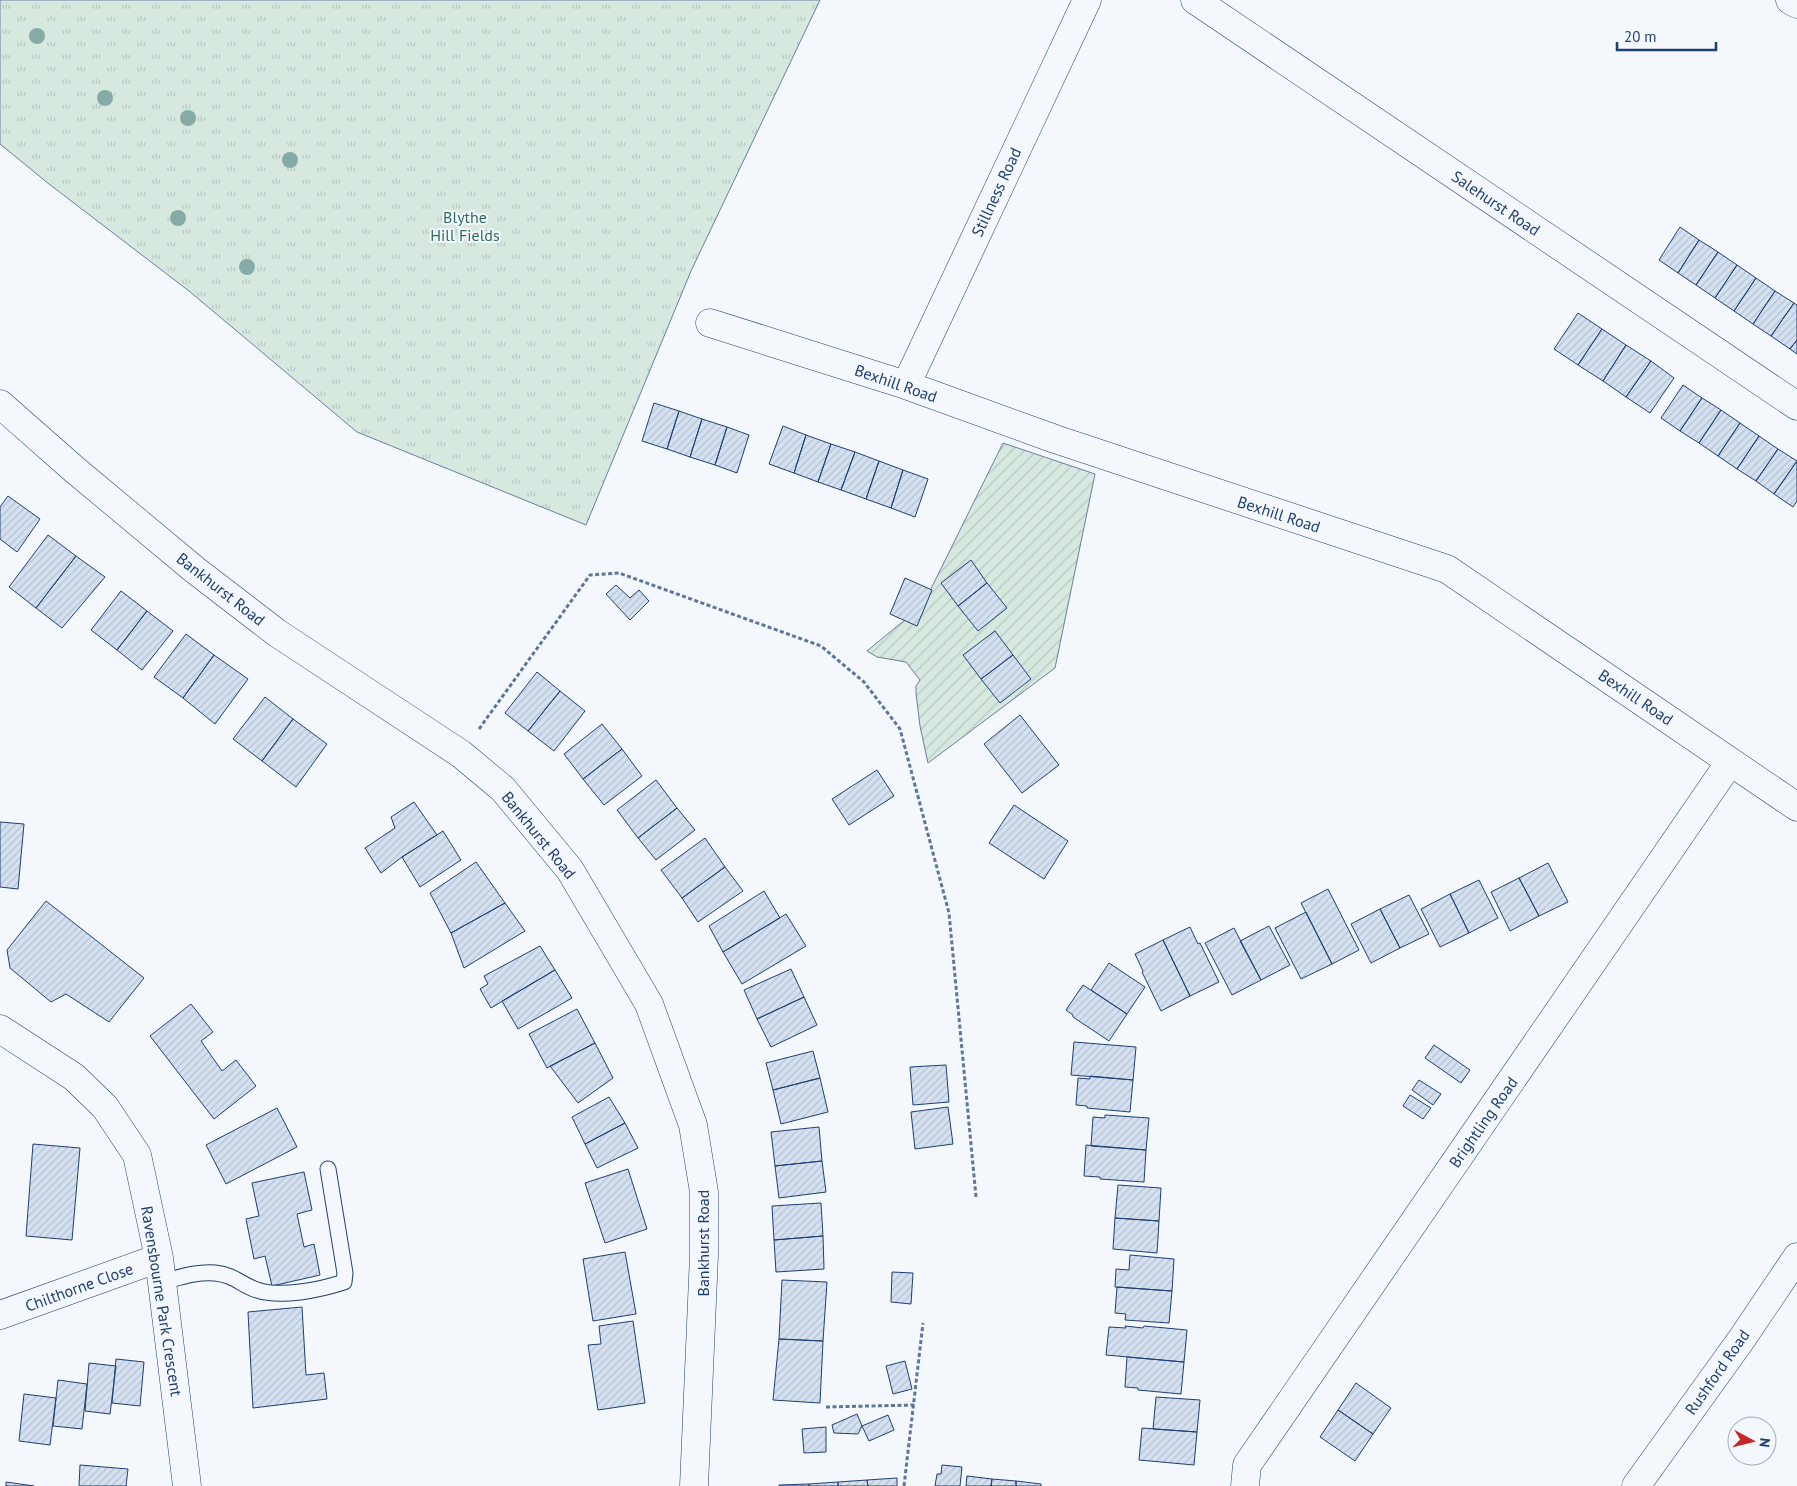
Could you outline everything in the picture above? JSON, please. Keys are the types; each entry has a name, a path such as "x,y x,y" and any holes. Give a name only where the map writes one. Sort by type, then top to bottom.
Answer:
{"street":[{"name":"Stillness Road","path":"906,385 1087,0"},
{"name":"Salehurst Road","path":"1195,0 1797,406"},
{"path":"1790,0 1797,4"},
{"name":"Bexhill Road","path":"710,323 906,385 1055,440 1447,569 1797,807"},
{"name":"Bankhurst Road","path":"0,404 75,470 180,557 277,633 461,754 503,789 570,870 648,1004 693,1125 704,1192 704,1255 694,1486"},
{"name":"Brightling Road","path":"1245,1486 1247,1465 1730,762"},
{"name":"Ravensbourne Park Crescent","path":"0,1029 74,1077 105,1107 137,1155 160,1270 187,1486"},
{"name":"Rushford Road","path":"1636,1486 1797,1257"},
{"name":"Chilthorne Close","path":"0,1315 160,1270"}],"lane":[{"path":"160,1270 196,1274 214,1272 234,1277 254,1290 268,1294 289,1293 344,1282 345,1274 328,1169"}],"path":[{"path":"461,754 590,575 619,573 821,646 864,682 900,729 949,912 976,1197"},
{"path":"904,1486 923,1323"},
{"path":"826,1407 914,1405"}],"green space":[{"name":"Blythe Hill Fields","path":"0,0 820,0 691,271 586,525 357,432 189,291 0,144"},
{"path":"1003,443 1095,474 1055,668 928,763 920,726 916,693 916,686 920,680 906,662 877,657 867,651 923,605"}],"building":[{"path":"1680,227 1699,240 1678,273 1659,260"},
{"path":"1699,240 1718,252 1696,285 1678,273"},
{"path":"1718,252 1737,265 1715,298 1696,285"},
{"path":"1737,265 1756,278 1734,311 1715,298"},
{"path":"1756,278 1775,291 1753,324 1734,311"},
{"path":"1775,291 1794,303 1771,336 1753,324"},
{"path":"1794,303 1797,305 1797,340 1790,349 1771,336"},
{"path":"1578,313 1602,329 1578,365 1554,349"},
{"path":"1602,329 1626,345 1603,381 1578,365"},
{"path":"1797,340 1797,354 1790,349"},
{"path":"1626,345 1651,361 1626,397 1603,381"},
{"path":"1651,361 1674,378 1650,413 1626,397"},
{"path":"1683,385 1702,398 1680,431 1661,418"},
{"path":"1702,398 1721,410 1699,443 1680,431"},
{"path":"654,403 679,411 667,449 642,441"},
{"path":"1721,410 1740,423 1718,456 1699,443"},
{"path":"679,411 702,419 690,457 667,449"},
{"path":"702,419 727,427 715,465 690,457"},
{"path":"1740,423 1759,436 1737,469 1718,456"},
{"path":"783,426 806,435 794,473 769,464"},
{"path":"727,427 749,435 737,473 715,465"},
{"path":"806,435 831,444 818,482 794,473"},
{"path":"1759,436 1778,449 1756,481 1737,469"},
{"path":"831,444 855,452 841,490 818,482"},
{"path":"1778,449 1797,461 1774,494 1756,481"},
{"path":"855,452 879,461 866,499 841,490"},
{"path":"879,461 903,470 891,508 866,499"},
{"path":"1797,461 1797,501 1793,507 1774,494"},
{"path":"903,470 928,479 915,517 891,508"},
{"path":"8,496 40,519 17,552 0,539 0,507"},
{"path":"48,535 76,556 36,608 9,587"},
{"path":"76,556 105,577 62,628 36,608"},
{"path":"971,560 987,583 958,606 941,583"},
{"path":"905,578 932,590 917,626 890,614"},
{"path":"987,583 1007,608 978,631 958,606"},
{"path":"616,585 630,598 639,590 649,601 630,620 606,594"},
{"path":"121,591 147,611 117,650 91,630"},
{"path":"147,611 173,631 142,670 117,650"},
{"path":"995,631 1013,655 981,679 963,655"},
{"path":"186,634 214,655 183,698 154,677"},
{"path":"214,655 248,679 215,724 183,698"},
{"path":"1013,655 1031,679 1000,703 981,679"},
{"path":"537,672 560,691 528,731 505,713"},
{"path":"560,691 585,711 554,751 528,731"},
{"path":"265,697 293,719 262,761 233,739"},
{"path":"1020,715 1059,765 1022,793 984,744"},
{"path":"293,719 327,744 296,787 262,761"},
{"path":"602,724 622,749 583,779 564,754"},
{"path":"622,749 642,776 604,805 583,779"},
{"path":"877,770 894,796 849,825 832,799"},
{"path":"656,780 677,808 638,838 617,810"},
{"path":"414,802 437,835 381,873 365,848 395,828 391,817"},
{"path":"1014,805 1068,841 1044,879 989,843"},
{"path":"677,808 695,830 656,860 638,838"},
{"path":"0,822 24,824 18,889 0,887"},
{"path":"443,831 461,860 420,887 402,857"},
{"path":"705,838 725,867 682,898 661,870"},
{"path":"476,862 505,903 451,933 430,893"},
{"path":"1548,863 1568,902 1539,916 1519,878"},
{"path":"725,867 743,891 698,922 682,898"},
{"path":"1519,878 1539,916 1510,931 1491,892"},
{"path":"1479,880 1498,918 1469,933 1450,894"},
{"path":"1328,889 1359,950 1332,964 1301,903"},
{"path":"764,891 780,918 723,952 709,926"},
{"path":"1450,894 1469,933 1440,947 1421,909"},
{"path":"1409,895 1429,934 1400,948 1380,909"},
{"path":"46,901 144,978 109,1022 66,994 51,1002 10,968 7,950"},
{"path":"505,903 525,931 464,968 451,933"},
{"path":"1380,909 1400,948 1371,963 1351,924"},
{"path":"1306,912 1332,964 1301,979 1275,928"},
{"path":"786,914 806,946 742,984 723,952"},
{"path":"1269,926 1290,965 1261,980 1240,941"},
{"path":"1190,927 1219,982 1190,996 1163,940"},
{"path":"1234,928 1261,980 1232,995 1205,943"},
{"path":"1163,940 1190,996 1161,1011 1135,954"},
{"path":"540,946 555,970 491,1008 480,989 488,984 484,976"},
{"path":"1109,963 1145,987 1127,1014 1091,990"},
{"path":"791,969 804,997 757,1019 744,990"},
{"path":"555,970 572,998 518,1029 502,1001"},
{"path":"1083,985 1127,1014 1109,1041 1073,1017 1066,1010"},
{"path":"804,997 817,1025 771,1047 757,1019"},
{"path":"191,1004 213,1032 201,1041 222,1071 236,1060 256,1086 214,1119 150,1036"},
{"path":"577,1009 595,1043 547,1068 529,1034"},
{"path":"1074,1042 1136,1047 1133,1080 1071,1075"},
{"path":"595,1043 613,1078 578,1103 550,1066"},
{"path":"1434,1045 1470,1070 1461,1083 1425,1058"},
{"path":"813,1051 820,1078 773,1090 766,1063"},
{"path":"946,1065 949,1102 913,1105 910,1067"},
{"path":"1090,1076 1133,1080 1130,1112 1087,1108 1087,1106 1076,1105 1078,1078 1090,1079"},
{"path":"820,1078 828,1112 781,1124 773,1090"},
{"path":"1419,1080 1441,1094 1433,1105 1412,1090"},
{"path":"1410,1095 1431,1108 1423,1119 1403,1106"},
{"path":"609,1097 625,1123 585,1144 572,1117"},
{"path":"948,1107 953,1144 915,1149 911,1112"},
{"path":"277,1108 297,1147 226,1184 206,1145"},
{"path":"1105,1115 1149,1118 1146,1150 1091,1146 1093,1117 1105,1118"},
{"path":"625,1123 638,1148 597,1168 585,1144"},
{"path":"819,1127 822,1161 775,1166 771,1132"},
{"path":"33,1144 80,1148 72,1240 26,1236"},
{"path":"1086,1145 1146,1150 1144,1182 1084,1176"},
{"path":"822,1161 826,1192 779,1198 775,1166"},
{"path":"628,1169 647,1229 605,1243 585,1183"},
{"path":"304,1172 312,1210 297,1214 304,1247 314,1244 320,1275 272,1286 265,1256 254,1259 246,1219 259,1216 252,1183"},
{"path":"1118,1185 1161,1188 1159,1221 1115,1218"},
{"path":"821,1203 823,1236 774,1240 772,1206"},
{"path":"1115,1218 1159,1221 1157,1253 1113,1249"},
{"path":"823,1236 824,1269 776,1272 774,1240"},
{"path":"625,1252 636,1314 593,1321 583,1259"},
{"path":"1130,1255 1174,1259 1172,1291 1115,1287 1116,1269 1129,1270"},
{"path":"892,1272 913,1273 911,1304 891,1302"},
{"path":"782,1280 827,1282 823,1341 779,1339"},
{"path":"1117,1287 1172,1291 1169,1323 1125,1320 1126,1314 1115,1313"},
{"path":"302,1307 306,1375 324,1373 327,1399 253,1408 248,1312"},
{"path":"633,1321 645,1403 598,1410 588,1345 601,1344 599,1326"},
{"path":"1125,1326 1187,1330 1184,1362 1106,1355 1109,1327 1126,1328"},
{"path":"779,1339 823,1341 820,1403 773,1400"},
{"path":"1127,1357 1184,1362 1181,1394 1125,1387"},
{"path":"116,1359 144,1362 140,1406 112,1403"},
{"path":"905,1361 912,1389 893,1394 886,1366"},
{"path":"89,1363 116,1366 110,1414 85,1411"},
{"path":"58,1380 87,1384 82,1429 53,1426"},
{"path":"1356,1383 1391,1408 1373,1434 1338,1410"},
{"path":"24,1394 56,1398 50,1445 19,1441"},
{"path":"1156,1397 1200,1400 1197,1432 1153,1429"},
{"path":"1338,1410 1373,1434 1355,1461 1320,1437"},
{"path":"857,1414 862,1426 858,1434 834,1433 832,1425"},
{"path":"888,1415 894,1430 869,1441 862,1426"},
{"path":"826,1427 826,1452 804,1453 802,1429"},
{"path":"1142,1428 1197,1432 1194,1465 1139,1460"},
{"path":"80,1465 128,1469 126,1486 79,1486"},
{"path":"942,1465 962,1467 960,1486 935,1486 937,1474 941,1474"},
{"path":"967,1476 992,1479 991,1486 966,1486"},
{"path":"897,1478 897,1486 868,1486 867,1480"},
{"path":"992,1479 1016,1481 1016,1486 991,1486"},
{"path":"867,1480 868,1486 838,1486 838,1482"},
{"path":"1016,1481 1041,1484 1041,1486 1016,1486"},
{"path":"6,1482 34,1486 6,1486"},
{"path":"838,1482 838,1486 809,1486 809,1484"},
{"path":"809,1484 809,1486 779,1486 779,1485"}]}
